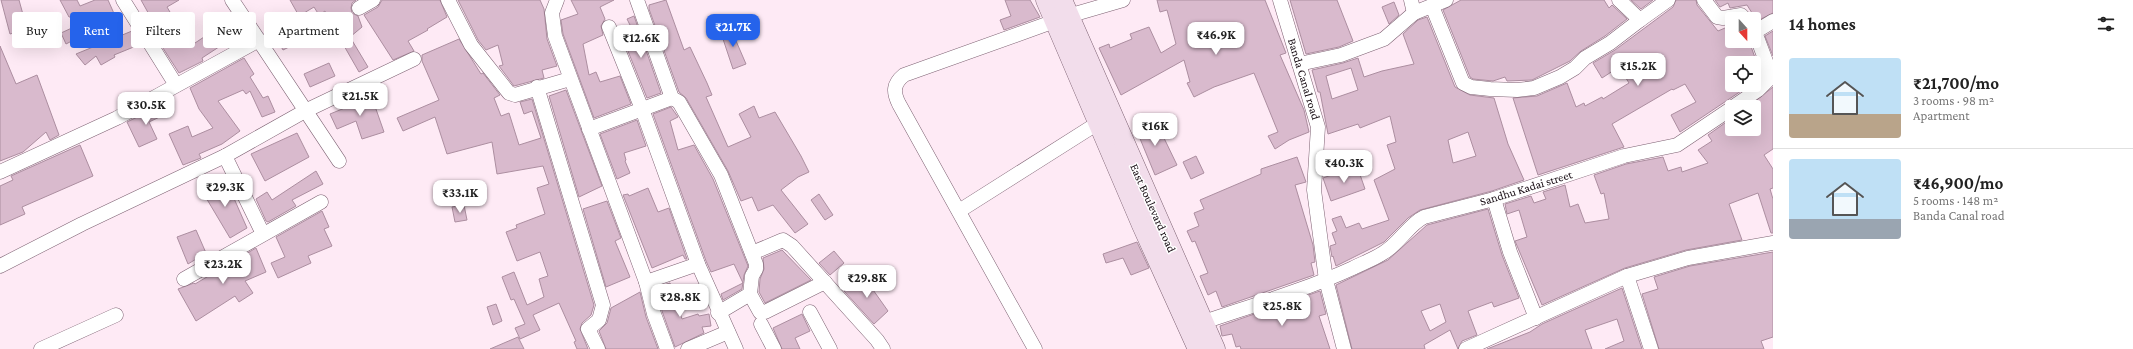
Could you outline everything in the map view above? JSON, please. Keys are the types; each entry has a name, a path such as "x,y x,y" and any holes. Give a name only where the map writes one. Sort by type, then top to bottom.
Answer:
{"main road":[{"path":"1046,0 1062,12 1098,123 1198,349"},
{"name":"East Boulevard road","path":"1062,12 1215,349"}],"street":[{"path":"124,0 176,85"},
{"path":"232,0 339,161"},
{"path":"360,8 373,0"},
{"path":"448,0 471,45 508,92 515,95 570,79"},
{"path":"557,0 552,13 552,23 570,79 646,282 654,314 667,349"},
{"path":"637,0 672,98 679,102 721,175 752,252 756,269 752,276 750,294 760,312 765,312 824,282"},
{"path":"1035,349 895,96 894,87 896,81 904,75 1062,12 1123,0"},
{"name":"Banda Canal road","path":"1280,0 1318,127 1314,190 1326,280 1344,349"},
{"path":"1299,64 1341,55 1384,38 1412,7 1432,6 1446,0"},
{"path":"1619,0 1640,20"},
{"path":"1432,6 1463,83 1471,87 1517,90 1534,88 1560,77 1668,0"},
{"path":"1704,0 1717,17 1725,18"},
{"name":"Sandhu Kadai street","path":"1761,28 1773,22"},
{"path":"609,27 642,109 698,264 718,313 736,349"},
{"path":"0,172 117,118 259,40"},
{"name":"Sandhu Kadai street","path":"1743,100 1758,90 1770,87 1767,64 1761,48"},
{"path":"0,266 82,224 225,156 305,111 414,59"},
{"path":"537,88 603,305 599,320 588,329 598,349"},
{"path":"589,129 672,98"},
{"name":"Sandhu Kadai street","path":"1204,322 1326,280 1383,253 1403,237 1421,219 1494,199 1624,156 1677,145 1725,112"},
{"path":"959,211 1098,123"},
{"path":"225,156 263,234"},
{"path":"1494,199 1510,252 1536,318"},
{"path":"184,278 321,202"},
{"path":"752,252 783,240 792,246 877,340 883,349"},
{"path":"1466,349 1627,276 1688,258 1773,243"},
{"path":"646,282 698,264"},
{"path":"1627,276 1651,349"},
{"path":"718,313 750,294"},
{"path":"810,312 830,349"},
{"path":"42,349 116,315"},
{"path":"761,324 774,349"},
{"path":"688,349 728,332"}],"building":[{"path":"1,0 19,0 22,12 12,12 12,33 10,34"},
{"path":"60,0 77,0 80,6 95,0 108,0 113,12 70,12 69,17"},
{"path":"141,0 179,0 167,7 170,12 148,12"},
{"path":"290,0 356,0 352,3 352,12 317,12 314,7 306,12 297,12"},
{"path":"382,0 440,0 447,17 408,41 414,51 393,60 364,15 378,7"},
{"path":"458,0 540,0 544,9 547,39 557,66 542,70 544,78 514,86 499,66 503,65 498,45 486,50 478,40"},
{"path":"571,0 614,0 600,7 605,19 601,26 603,35 583,44 589,75 596,72 600,82 620,76 631,104 594,118 563,34 561,20 578,14"},
{"path":"666,0 684,50 690,47 707,83 712,95 706,97 728,147 751,137 739,114 754,106 759,118 775,112 801,156 809,172 798,177 781,190 808,224 795,233 773,205 758,211 752,197 741,201 728,171 686,98 679,92 649,9 649,5"},
{"path":"1005,0 1030,0 1040,17 1004,30 1000,20 1011,16"},
{"path":"1157,0 1265,0 1286,53 1280,55 1304,110 1309,132 1289,140 1275,149 1268,136 1278,132 1254,73 1214,87 1194,97 1187,83 1190,82 1184,60 1121,95 1099,48 1109,44 1110,48 1132,39 1130,34 1149,27 1161,53 1176,44 1167,10 1160,12"},
{"path":"1290,0 1337,0 1353,41 1339,47 1306,54"},
{"path":"1461,0 1604,0 1609,8 1612,5 1627,19 1605,36 1581,51 1570,61 1532,80 1507,81 1505,77 1493,81 1473,79 1470,77 1443,10"},
{"path":"1631,0 1653,0 1641,9"},
{"path":"1676,0 1696,0 1697,5 1718,31 1725,28 1725,48 1752,48 1754,56 1725,56 1725,92 1740,92 1728,100 1725,100 1725,102 1680,132 1671,115 1696,102 1685,84 1673,90 1672,89 1612,124 1624,147 1538,175 1513,98 1537,96 1567,83 1576,107 1584,103 1585,106 1602,97 1603,99 1629,83 1619,67 1602,78 1593,63 1615,50 1673,7"},
{"path":"1715,0 1773,0 1773,13 1761,19 1761,12 1751,12 1747,5 1730,8 1728,3 1720,7"},
{"path":"1394,2 1399,15 1389,24 1382,7"},
{"path":"353,14 358,16 362,27 353,34"},
{"path":"634,16 661,93 647,98 621,34 632,29 627,19"},
{"path":"1427,17 1455,87 1470,95 1494,98 1508,144 1524,180 1492,191 1420,210 1408,218 1384,242 1336,266 1333,256 1332,257 1330,246 1336,244 1332,233 1337,231 1332,219 1341,216 1346,228 1359,223 1362,229 1389,220 1374,180 1395,169 1387,145 1396,142 1390,116 1360,128 1358,124 1328,134 1320,92 1318,92 1312,70 1358,58 1364,77 1382,71 1414,64 1403,34 1418,20","holes":["1351,68 1358,90 1332,99 1326,76","1468,132 1476,156 1453,163 1448,140"]},
{"path":"730,27 746,64 733,69 720,30"},
{"path":"70,29 70,42 66,44 62,33"},
{"path":"131,31 131,48 114,55 115,57 101,65 96,56 85,65 76,54 91,48 123,48 123,35"},
{"path":"1773,31 1773,56 1765,36"},
{"path":"203,38 203,48 217,48 202,58 203,61 179,73 163,48 195,48 195,43"},
{"path":"459,39 481,74 483,73 500,95 494,98 501,116 509,113 519,145 541,138 532,111 524,114 520,102 532,99 594,305 591,315 582,323 580,329 588,349 577,349 574,342 576,341 559,303 533,315 540,330 520,339 515,328 525,324 514,299 511,300 502,277 514,272 527,305 544,297 539,279 548,276 540,252 517,261 506,232 517,228 516,225 545,214 537,188 549,184 543,166 497,174 492,142 447,154 435,117 403,131 397,118 439,100 422,61 422,55"},
{"path":"353,42 368,67 359,72 345,48 353,48"},
{"path":"0,46 16,84 37,75 59,135 50,140 46,132 23,152 0,161"},
{"path":"244,58 254,74 250,77 263,98 268,96 275,112 262,117 250,91 246,94 243,90 218,101 240,131 222,144 199,154 201,158 183,165 169,134 188,126 192,137 213,128 199,109 190,88"},
{"path":"329,63 335,76 310,87 304,74"},
{"path":"1773,87 1773,149 1764,155 1773,169 1773,188 1770,189 1773,199 1773,233 1771,233 1758,193 1729,204 1742,240 1686,250 1625,268 1542,305 1515,241 1527,237 1519,210 1507,214 1505,204 1531,196 1534,203 1546,199 1543,192 1565,185 1570,207 1578,204 1585,223 1609,219 1604,193 1601,194 1594,175 1626,164 1663,157 1668,171 1681,167 1682,172 1708,163 1698,150 1712,141 1708,135 1725,123 1725,136 1761,136 1761,100 1757,100"},
{"path":"566,90 602,186 579,197 549,96"},
{"path":"370,92 384,132 362,139 356,121 337,129 330,114 357,103 355,98"},
{"path":"164,104 168,113 149,122 157,139 139,147 127,122"},
{"path":"671,107 678,117 670,121 678,150 694,145 713,179 748,266 744,275 743,283 734,264 711,272 706,261 653,114"},
{"path":"1149,117 1159,138 1163,136 1177,165 1155,175 1134,124"},
{"path":"637,120 646,146 624,153 625,161 630,173 617,179 600,134"},
{"path":"297,133 309,157 265,181 251,154"},
{"path":"80,145 93,176 22,207 25,214 0,225 0,186 13,180 11,176"},
{"path":"1196,156 1204,173 1191,179 1183,162"},
{"path":"1297,157 1306,182 1295,185 1313,245 1315,262 1311,263 1314,275 1222,307 1216,291 1208,295 1200,276 1208,273 1195,241 1192,242 1187,231 1199,226 1194,213 1204,209 1200,200 1261,174 1261,169"},
{"path":"1357,166 1365,189 1331,201 1323,178"},
{"path":"316,171 323,184 292,200 296,206 268,222 266,221 256,199 267,192 272,200"},
{"path":"225,178 247,228 230,238 202,191"},
{"path":"648,188 658,212 669,208 687,259 685,259 683,255 652,268 623,195 628,194 629,196"},
{"path":"819,194 833,215 825,220 811,200"},
{"path":"607,201 621,238 615,241 630,277 606,287 583,209"},
{"path":"464,205 467,220 455,222 452,207"},
{"path":"1488,209 1502,255 1519,298 1494,307 1492,302 1468,311 1477,335 1462,341 1458,349 1450,330 1424,345 1425,349 1352,349 1336,285 1388,260 1427,225","holes":["1440,304 1446,322 1430,331 1421,311"]},
{"path":"322,211 329,227 324,229 332,246 308,256 311,263 278,278 271,263 285,257 276,237"},
{"path":"196,230 206,253 188,264 177,237"},
{"path":"1137,242 1149,268 1131,275 1123,258 1106,263 1103,254"},
{"path":"256,248 266,272 245,281 253,293 239,302 235,296 196,321 178,289 194,283 195,284"},
{"path":"782,250 811,280 765,303 759,292 760,279 764,269 763,258"},
{"path":"834,251 844,263 830,275 819,263"},
{"path":"1773,252 1773,337 1761,341 1764,349 1659,349 1642,294 1658,289 1654,277 1690,266"},
{"path":"868,273 875,284 871,287 888,311 874,324 844,291"},
{"path":"670,283 682,319 698,314 699,316 709,314 711,326 702,327 704,333 675,347 662,311 656,287"},
{"path":"743,283 742,289 723,300 721,294"},
{"path":"1622,288 1642,349 1605,349 1624,341 1617,319 1585,330 1592,349 1487,349 1530,332 1542,324"},
{"path":"1320,291 1326,314 1319,316 1330,349 1241,349 1240,346 1236,347 1232,334 1222,336 1220,326"},
{"path":"640,292 646,317 658,349 606,349 599,331 607,323 611,308"},
{"path":"496,304 502,321 493,325 487,307"},
{"path":"802,314 810,331 795,338 800,349 782,349 773,328"},
{"path":"518,337 524,349 490,349"}]}
